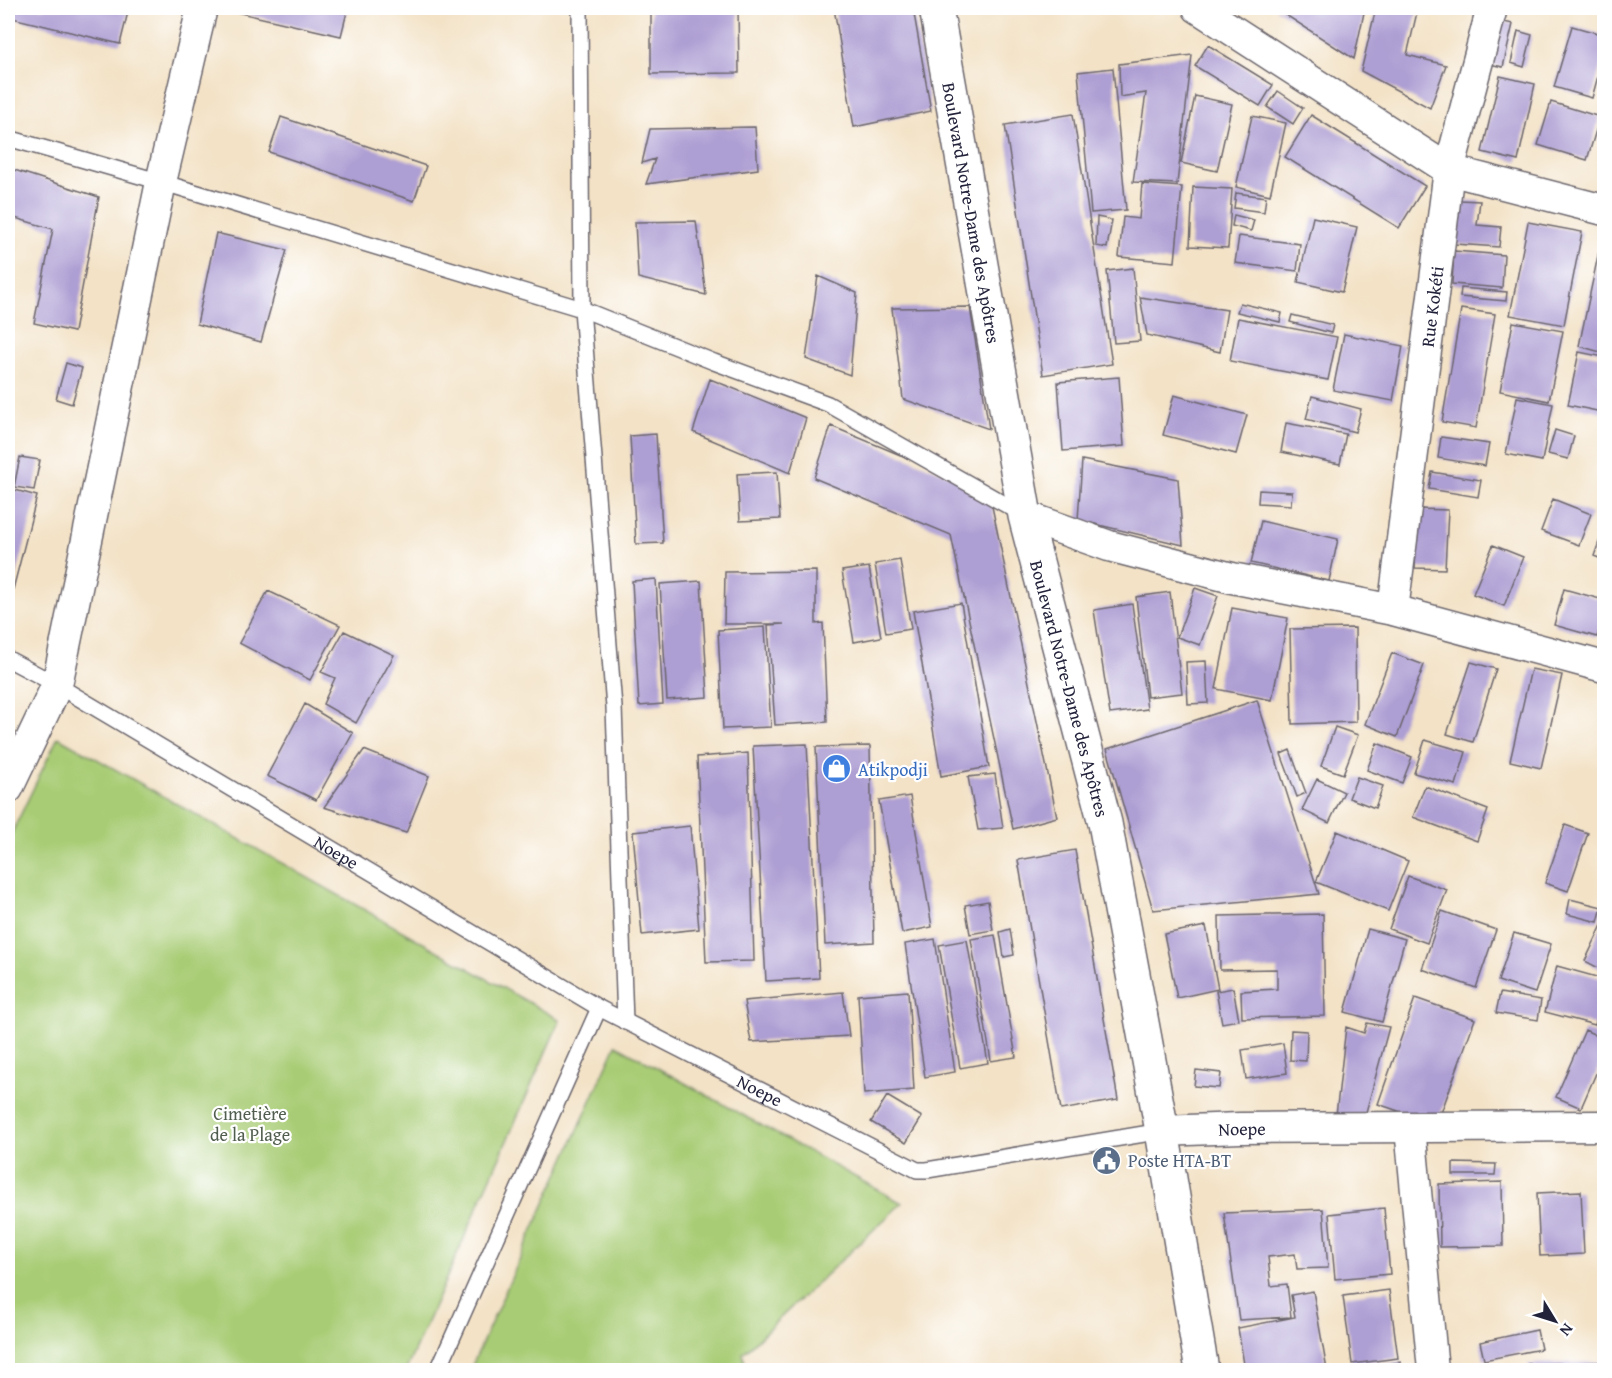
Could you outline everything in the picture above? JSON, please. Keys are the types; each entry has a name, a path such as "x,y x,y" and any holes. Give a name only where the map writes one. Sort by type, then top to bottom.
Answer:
{"street":[{"path":"8,788 57,685 161,182 202,8"},
{"name":"Boulevard Notre-Dame des Apôtres","path":"936,8 1025,516 1105,823 1162,1131 1202,1371"},
{"path":"1198,8 1449,170 1605,210"},
{"name":"Rue Kokéti","path":"1394,610 1449,170 1492,8"},
{"path":"1025,516 1109,546 1232,578 1394,610 1605,668"},
{"name":"Noepe","path":"1162,1131 1240,1128 1605,1126"},
{"path":"1410,1128 1433,1371"}],"lane":[{"path":"580,8 582,309 614,707 625,1022"},
{"path":"8,138 582,309 714,362 828,404 1025,516"},
{"name":"Noepe","path":"8,659 57,685 599,1008 917,1170 1162,1131"},
{"path":"438,1371 599,1008"}],"green space":[{"name":"Cimetière de la Plage","path":"58,737 560,1020 406,1370 8,1370 8,841"},
{"path":"616,1045 902,1203 743,1353 746,1370 470,1370"}],"building":[{"path":"8,8 129,8 120,44 8,17"},
{"path":"237,8 348,8 341,36 236,12"},
{"path":"651,8 738,8 739,73 651,74"},
{"path":"834,8 913,8 931,111 854,127"},
{"path":"1275,8 1365,8 1354,59"},
{"path":"1376,8 1418,8 1407,55 1446,65 1430,108 1361,71"},
{"path":"1495,20 1513,24 1503,67 1485,63"},
{"path":"1572,26 1604,35 1604,54 1592,98 1554,87"},
{"path":"1518,31 1532,35 1524,67 1511,63"},
{"path":"1208,45 1273,85 1260,106 1195,66"},
{"path":"1192,55 1177,184 1133,182 1146,93 1120,97 1119,64"},
{"path":"1113,68 1126,210 1091,213 1078,72"},
{"path":"1500,76 1535,84 1518,161 1482,152"},
{"path":"1278,91 1303,108 1293,124 1267,107"},
{"path":"1195,96 1232,104 1217,171 1181,163"},
{"path":"1551,102 1600,117 1587,160 1538,145"},
{"path":"1073,114 1112,364 1043,375 1005,125"},
{"path":"1311,115 1425,186 1399,228 1285,157"},
{"path":"1252,116 1286,123 1270,195 1236,187"},
{"path":"281,117 426,166 414,201 269,152"},
{"path":"755,127 758,169 646,184 655,159 642,163 650,129"},
{"path":"8,168 99,197 74,332 34,323 53,229 8,216"},
{"path":"1142,184 1182,187 1175,262 1119,257 1123,217 1139,219"},
{"path":"1193,187 1232,189 1228,248 1190,246"},
{"path":"1236,193 1266,197 1264,212 1234,208"},
{"path":"1459,200 1480,201 1477,225 1501,227 1499,247 1455,244"},
{"path":"1234,215 1254,220 1251,231 1232,226"},
{"path":"1097,217 1112,220 1107,248 1096,246"},
{"path":"1313,217 1357,227 1342,292 1298,282"},
{"path":"696,221 706,295 638,278 635,222"},
{"path":"1528,222 1582,232 1564,325 1510,315"},
{"path":"216,233 287,250 261,342 197,324"},
{"path":"1239,236 1300,244 1297,271 1235,263"},
{"path":"1600,246 1604,247 1604,353 1579,346"},
{"path":"1454,251 1504,255 1502,288 1452,284"},
{"path":"1133,268 1140,341 1114,343 1107,271"},
{"path":"818,276 857,293 850,375 806,359"},
{"path":"1461,288 1507,292 1506,301 1460,297"},
{"path":"1140,297 1227,310 1220,352 1147,335"},
{"path":"1240,303 1282,313 1280,322 1237,312"},
{"path":"970,307 989,429 903,399 892,308"},
{"path":"1461,309 1495,314 1476,428 1442,422"},
{"path":"1292,315 1333,325 1331,333 1290,322"},
{"path":"1238,318 1337,337 1328,380 1230,361"},
{"path":"1513,322 1563,331 1549,401 1500,391"},
{"path":"1344,334 1403,346 1393,401 1333,390"},
{"path":"1579,352 1604,357 1602,412 1568,405"},
{"path":"66,363 82,368 72,404 56,399"},
{"path":"1119,377 1124,446 1063,451 1058,382"},
{"path":"710,379 806,418 790,473 693,432"},
{"path":"1174,395 1247,415 1236,454 1163,435"},
{"path":"1312,396 1361,409 1355,432 1306,419"},
{"path":"1517,397 1553,404 1542,461 1506,454"},
{"path":"1286,423 1346,434 1340,464 1281,452"},
{"path":"831,426 989,492 1057,817 1013,829 951,535 814,478"},
{"path":"1555,430 1574,436 1568,459 1548,454"},
{"path":"656,434 663,543 636,544 630,436"},
{"path":"1441,437 1489,444 1485,466 1438,458"},
{"path":"20,457 40,460 34,490 14,487"},
{"path":"1082,460 1178,479 1183,545 1078,520"},
{"path":"777,472 780,519 740,521 737,474"},
{"path":"1432,472 1481,480 1478,497 1429,489"},
{"path":"8,488 37,496 8,609"},
{"path":"1259,490 1292,492 1291,505 1258,503"},
{"path":"1553,499 1591,514 1579,545 1541,531"},
{"path":"1418,509 1448,510 1445,569 1415,568"},
{"path":"1261,521 1338,539 1329,581 1251,563"},
{"path":"1604,528 1604,560 1594,556"},
{"path":"1493,545 1523,557 1504,606 1473,594"},
{"path":"900,560 911,629 886,633 875,564"},
{"path":"869,567 881,637 854,642 842,571"},
{"path":"816,571 816,624 823,623 827,722 775,725 768,625 784,624 724,624 725,572"},
{"path":"656,579 663,704 639,706 632,581"},
{"path":"701,581 708,697 667,700 660,584"},
{"path":"1195,588 1218,596 1200,645 1177,637"},
{"path":"1564,589 1604,600 1604,612 1597,637 1554,625"},
{"path":"268,591 340,625 310,680 239,643"},
{"path":"1170,592 1182,693 1147,697 1136,597"},
{"path":"961,603 989,767 941,776 913,611"},
{"path":"1132,604 1147,709 1110,714 1094,610"},
{"path":"1232,608 1288,618 1272,700 1216,689"},
{"path":"765,627 771,727 723,729 718,630"},
{"path":"1355,628 1356,722 1292,724 1290,629"},
{"path":"344,631 394,655 356,723 323,704 335,678 321,672"},
{"path":"1392,653 1424,665 1397,737 1365,724"},
{"path":"1206,661 1208,703 1188,704 1186,662"},
{"path":"1471,662 1496,669 1473,742 1447,734"},
{"path":"1531,669 1562,675 1541,768 1510,761"},
{"path":"1257,700 1319,894 1153,910 1107,749"},
{"path":"305,704 353,733 316,800 267,776"},
{"path":"1335,727 1358,735 1343,774 1321,766"},
{"path":"1425,740 1466,752 1456,785 1414,773"},
{"path":"1377,743 1412,757 1402,783 1367,770"},
{"path":"807,744 819,978 766,981 753,746"},
{"path":"870,746 874,942 825,945 816,747"},
{"path":"364,750 429,776 406,833 324,807"},
{"path":"1290,750 1306,793 1297,797 1281,754"},
{"path":"748,753 754,961 706,962 697,757"},
{"path":"995,774 1003,828 978,830 968,777"},
{"path":"1357,777 1383,786 1375,808 1349,798"},
{"path":"1317,779 1344,792 1329,823 1302,810"},
{"path":"1425,786 1488,810 1477,841 1413,817"},
{"path":"910,796 932,927 902,933 879,801"},
{"path":"1565,825 1588,833 1568,891 1545,883"},
{"path":"690,826 699,929 642,935 633,832"},
{"path":"1337,831 1408,861 1388,911 1316,882"},
{"path":"1075,850 1118,1100 1061,1110 1018,860"},
{"path":"1408,876 1447,890 1427,943 1389,929"},
{"path":"1570,899 1602,907 1598,922 1567,914"},
{"path":"988,901 993,930 970,934 965,905"},
{"path":"1442,911 1496,930 1476,988 1422,969"},
{"path":"1323,914 1325,1016 1242,1018 1241,991 1277,989 1277,969 1220,970 1219,916"},
{"path":"1604,921 1604,971 1585,961"},
{"path":"1206,926 1218,989 1177,998 1164,934"},
{"path":"1010,929 1014,955 1004,957 1000,932"},
{"path":"1368,929 1405,939 1382,1022 1345,1012"},
{"path":"1514,933 1551,944 1535,993 1498,981"},
{"path":"995,935 1016,1057 991,1061 971,939"},
{"path":"935,939 955,1072 925,1077 905,944"},
{"path":"967,940 988,1063 960,1068 939,945"},
{"path":"1557,966 1604,979 1604,990 1595,1025 1545,1012"},
{"path":"1233,988 1239,1020 1222,1023 1216,991"},
{"path":"908,991 914,1090 864,1094 858,995"},
{"path":"843,992 849,1036 751,1042 744,1001"},
{"path":"1500,993 1541,1000 1538,1020 1496,1013"},
{"path":"1415,998 1475,1019 1437,1124 1378,1104"},
{"path":"1367,1023 1389,1027 1365,1116 1336,1115 1346,1027 1364,1033"},
{"path":"1291,1030 1307,1031 1306,1061 1290,1060"},
{"path":"1585,1030 1604,1039 1604,1055 1581,1108 1556,1097"},
{"path":"1283,1043 1287,1073 1246,1079 1242,1050"},
{"path":"1196,1070 1221,1073 1219,1088 1194,1086"},
{"path":"887,1096 922,1117 906,1143 871,1122"},
{"path":"1453,1163 1496,1164 1495,1175 1453,1175"},
{"path":"1502,1182 1503,1246 1440,1247 1439,1184"},
{"path":"1581,1191 1584,1254 1540,1256 1537,1193"},
{"path":"1384,1208 1390,1274 1335,1279 1329,1214"},
{"path":"1323,1209 1328,1268 1297,1269 1295,1254 1268,1257 1271,1286 1287,1284 1291,1317 1239,1320 1224,1213"},
{"path":"1389,1290 1398,1358 1352,1364 1343,1296"},
{"path":"1313,1291 1327,1370 1245,1370 1238,1328 1295,1317 1291,1295"},
{"path":"1537,1330 1541,1349 1484,1360 1480,1342"},
{"path":"1401,1362 1402,1370 1343,1370 1343,1369"},
{"path":"1604,1362 1604,1370 1529,1370 1528,1364"}],"place":[{"name":"Atikpodji","path":"837,769"},
{"name":"Poste HTA-BT","path":"1107,1160"}]}
